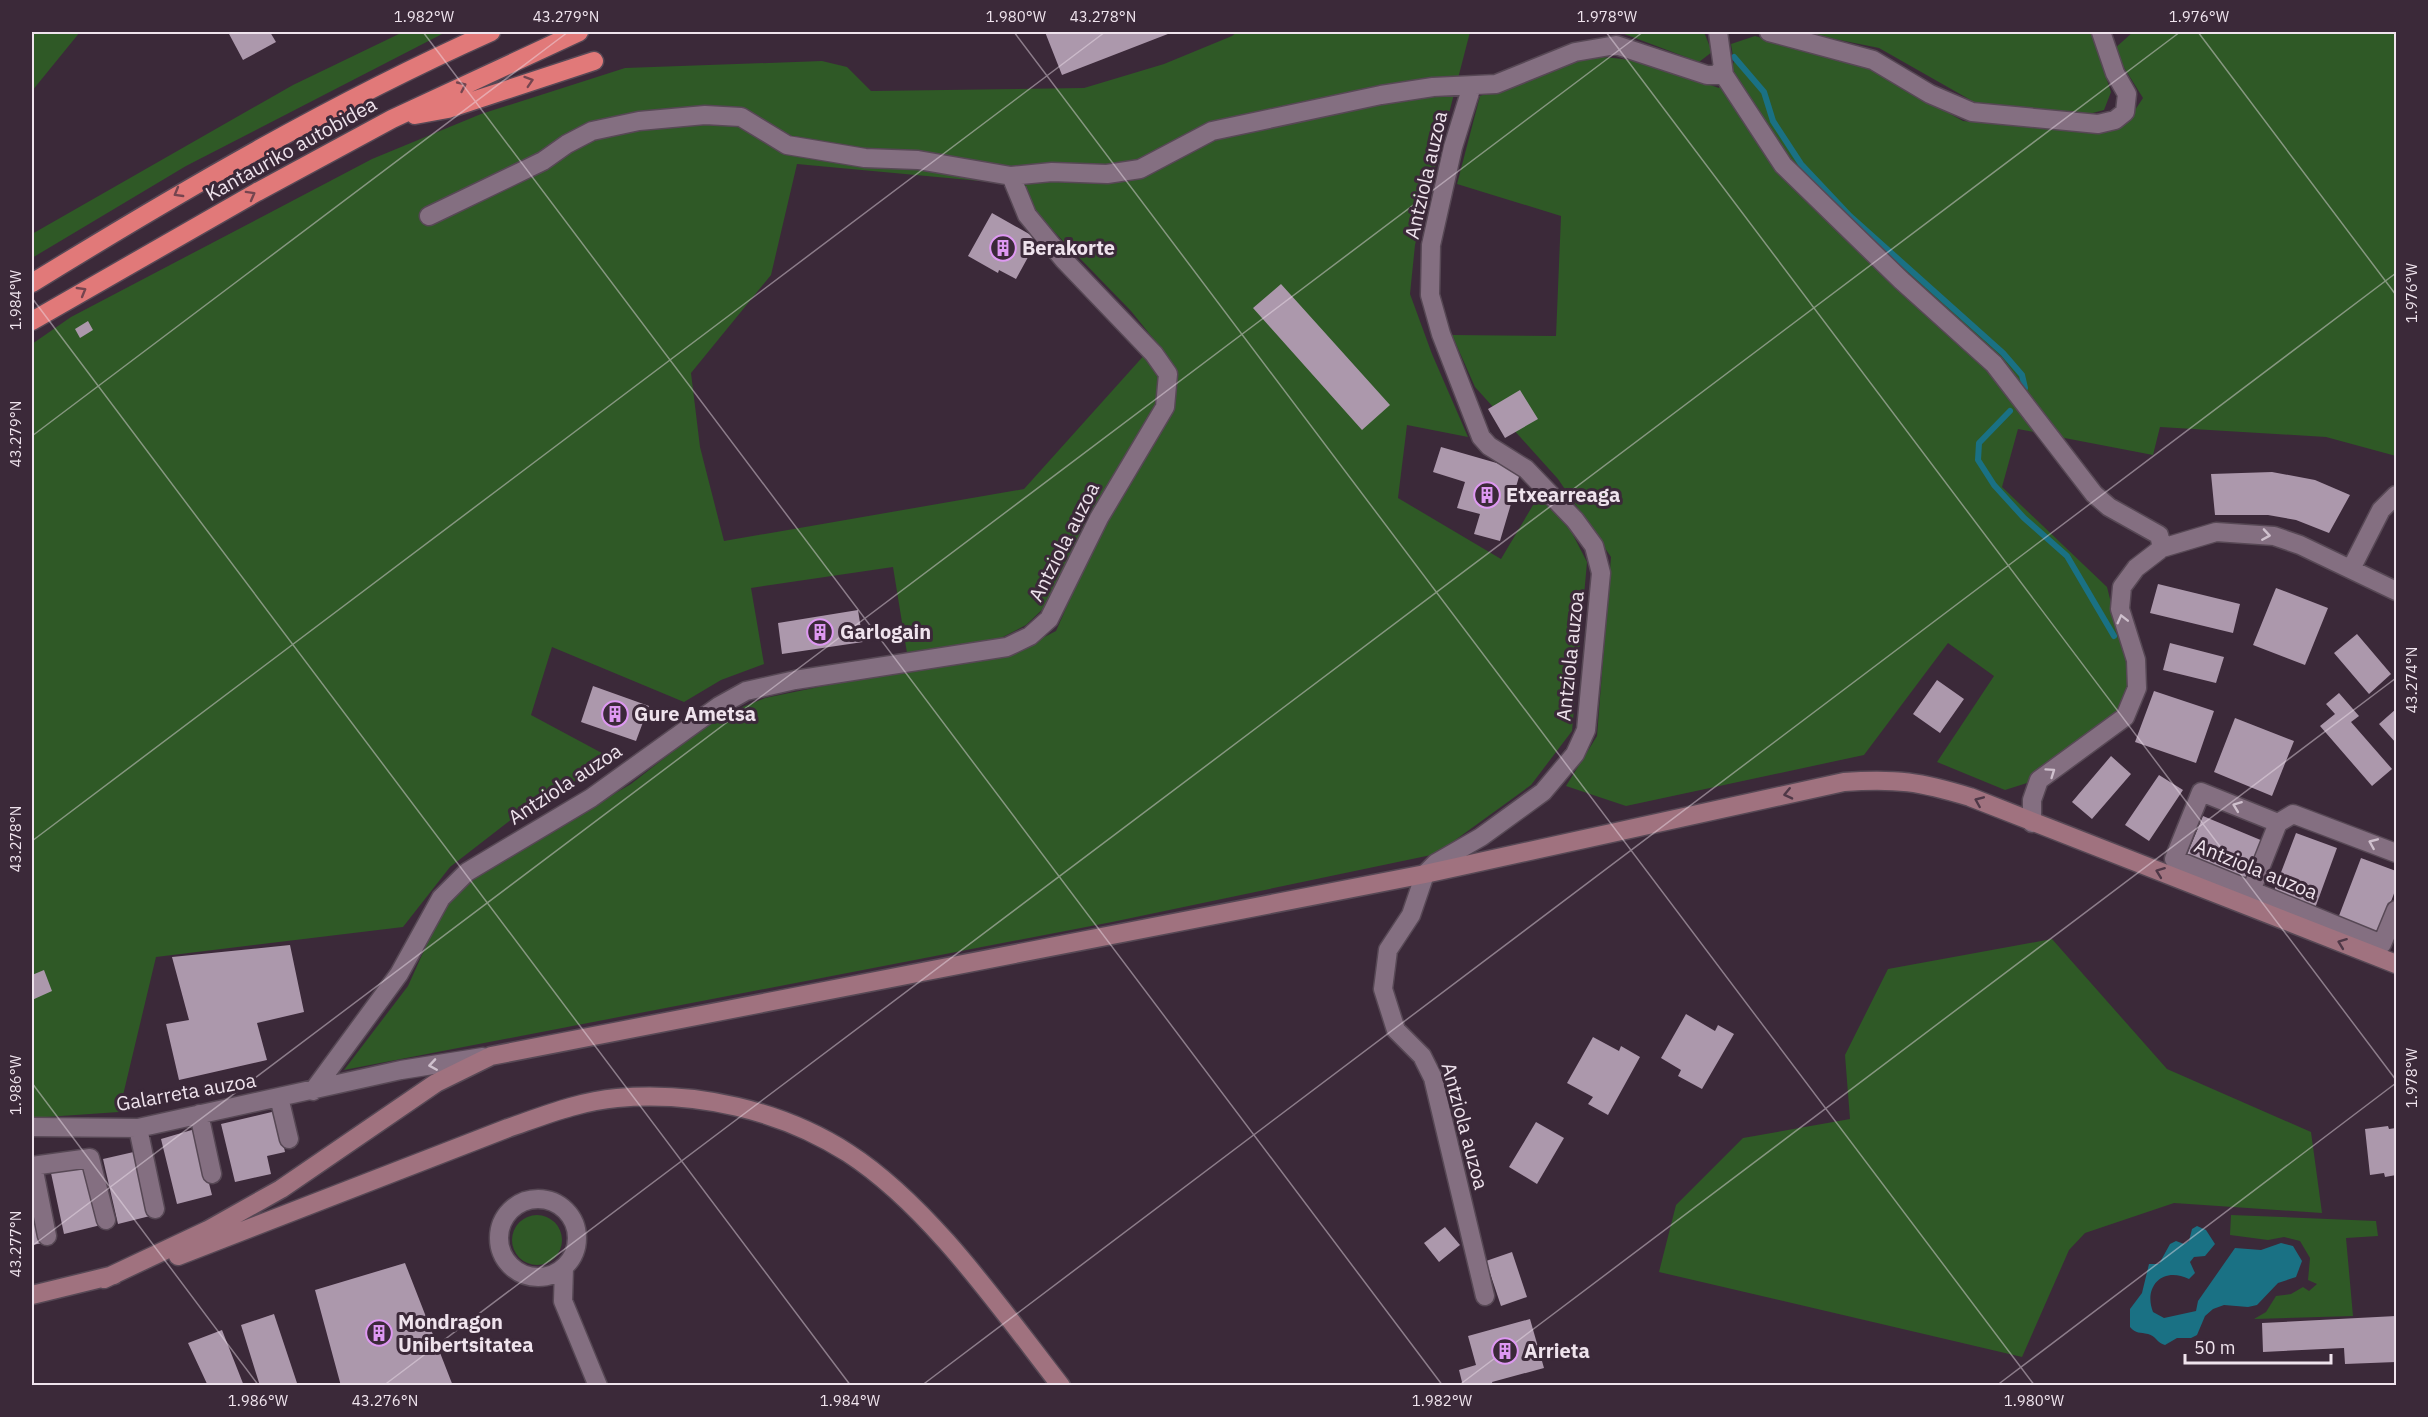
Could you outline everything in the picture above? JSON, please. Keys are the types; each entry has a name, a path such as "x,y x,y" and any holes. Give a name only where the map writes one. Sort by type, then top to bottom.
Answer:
{"highway":[{"name":"Kantauriko autobidea","path":"32,283 177,194 426,61 491,32"},
{"name":"Kantauriko autobidea","path":"32,321 257,192 392,119 579,32"},
{"path":"392,119 448,109 594,61"}],"main road":[{"path":"104,1279 208,1230 281,1189 436,1083 491,1056 1425,874 1844,782 1888,778 1931,785 2397,964"},
{"path":"32,1295 104,1279 181,1255 508,1128 564,1109 617,1098 694,1098 771,1118 848,1153 935,1229 1062,1386"}],"street":[{"path":"1770,32 1873,60 1941,100 1972,112 2098,124 2115,120 2125,112 2127,94 2115,73 2101,32"},
{"path":"429,216 543,161 567,144 592,131 639,121 705,116 741,117 787,145 865,158 918,160 1011,176 1052,172 1107,174 1132,171 1163,158 1212,130 1381,95 1433,87 1473,86 1503,82 1554,59 1602,46 1616,45 1707,75 1717,75 1722,68 1724,33"},
{"path":"1722,68 1783,165 1800,184 1994,364 2094,494 2109,507 2158,535 2162,548"},
{"name":"Antziola auzoa","path":"1473,86 1453,147 1431,245 1430,295 1441,334 1481,437 1489,446 1526,469 1575,520 1594,546 1601,573 1586,729 1575,754 1543,792 1481,837 1436,863 1425,874 1411,915 1388,950 1383,989 1396,1030 1422,1056 1433,1078 1485,1296"},
{"name":"Antziola auzoa","path":"313,1091 399,974 441,898 466,872 591,798 719,706 746,691 795,680 1007,647 1030,636 1049,619 1099,518 1165,407 1168,375 1154,354 1064,260 1027,215 1011,176"},
{"path":"2351,569 2381,510 2397,495"},
{"path":"2032,823 2032,800 2039,780 2125,717 2137,688 2136,660 2120,609 2122,587 2136,568 2162,548 2216,532 2246,532 2274,536 2300,545 2397,591"},
{"name":"Antziola auzoa","path":"2278,823 2201,792 2174,859 2382,944 2397,910"},
{"path":"2251,891 2278,823 2293,814 2397,853"},
{"name":"Galarreta auzoa","path":"32,1127 138,1128 401,1070 491,1056"},
{"path":"279,1097 289,1139"},
{"path":"200,1114 212,1174"},
{"path":"138,1128 155,1209"},
{"path":"47,1236 32,1166 90,1158 106,1220"},
{"path":"531,1276 550,1275 564,1267 573,1255 577,1240 575,1227 568,1213 546,1200 524,1202 506,1216 500,1227 499,1244 503,1256 512,1268 531,1276 563,1300"},
{"path":"564,1267 563,1300 598,1386"}],"green space":[{"path":"32,32 80,32 32,91"},
{"path":"403,32 446,32 186,166 32,258 32,234 293,85"},
{"path":"1237,32 1470,32 1415,245 1410,294 1432,354 1468,437 1407,425 1398,498 1501,559 1539,495 1571,531 1587,562 1572,731 1531,785 1436,854 1112,922 344,1070 408,986 443,908 474,876 631,784 717,717 765,698 838,683 1009,655 1056,631 1082,572 1026,625 999,639 907,653 893,567 751,588 764,664 721,680 684,702 552,647 531,715 613,759 517,815 450,867 403,927 156,957 119,1112 32,1118 32,344 71,317 372,159 481,114 625,68 822,61 847,67 871,91 1084,88 1164,64","holes":["797,164 1024,185 1032,209 1131,311 1156,342 1024,489 724,541 700,447 691,373 771,275"]},
{"path":"1619,32 1704,32 1712,52 1699,62"},
{"path":"1800,32 2091,32 2111,92 2104,110 2085,115 1974,102 1879,48"},
{"path":"2133,32 2396,32 2396,456 2326,437 2160,427 2153,455 2018,429 2002,487 2107,587 2131,682 2119,712 2027,783 2005,790 1937,762 1994,676 1948,643 1864,755 1626,806 1566,786 1597,736 1611,557 1558,479 1475,387 1452,335 1556,336 1561,216 1457,184 1480,96 1594,56 1641,61 1719,88 1734,62 1731,44 1755,36 1869,69 1963,121 2105,133 2131,116 2143,98 2113,50"},
{"path":"2052,939 2167,1069 2311,1132 2322,1213 2174,1203 2085,1233 2069,1250 2022,1357 1659,1272 1676,1205 1743,1138 1850,1119 1845,1055 1888,969"},
{"path":"537,1215 551,1219 558,1226 562,1240 558,1254 551,1261 537,1265 523,1261 516,1254 512,1240 516,1226 523,1219"},
{"path":"2231,1215 2376,1221 2378,1236 2346,1238 2353,1316 2254,1319 2266,1312 2276,1296 2291,1294 2303,1287 2309,1291 2317,1284 2308,1280 2310,1258 2300,1241 2284,1237 2268,1240 2230,1235"}],"water":[{"path":"2197,1226 2206,1230 2215,1244 2205,1256 2194,1257 2190,1262 2195,1273 2189,1279 2171,1275 2158,1281 2153,1287 2151,1303 2153,1312 2164,1318 2196,1311 2198,1301 2235,1248 2261,1250 2281,1243 2293,1246 2302,1261 2296,1277 2278,1283 2257,1305 2248,1307 2224,1305 2213,1309 2205,1316 2197,1335 2191,1338 2177,1338 2165,1345 2151,1335 2136,1332 2130,1327 2130,1309 2142,1293 2149,1264 2159,1264 2170,1244 2176,1241 2184,1244 2189,1241 2192,1229"}],"building":[{"path":"228,32 270,32 276,42 243,60"},
{"path":"1045,32 1173,32 1062,75"},
{"name":"Berakorte","path":"992,213 1038,239 1016,279 999,270 998,273 968,256"},
{"path":"1281,284 1390,405 1362,430 1253,308"},
{"path":"88,321 93,330 80,338 75,329"},
{"path":"1520,390 1538,419 1505,438 1488,409"},
{"name":"Etxearreaga","path":"1441,447 1521,470 1500,541 1474,534 1480,514 1457,508 1465,482 1433,472"},
{"path":"2272,472 2315,480 2350,495 2329,533 2296,520 2268,515 2215,515 2211,474"},
{"path":"2158,584 2240,604 2233,633 2150,613"},
{"path":"2276,588 2328,608 2305,665 2253,645"},
{"name":"Garlogain","path":"858,610 863,642 782,654 778,623"},
{"path":"2357,634 2391,674 2369,694 2334,653"},
{"path":"2170,643 2224,657 2216,683 2163,670"},
{"path":"1937,680 1964,699 1940,733 1913,714"},
{"name":"Gure Ametsa","path":"593,686 649,706 636,741 581,722"},
{"path":"2154,691 2214,711 2196,763 2135,742"},
{"path":"2339,693 2359,716 2351,722 2392,769 2372,786 2320,726 2335,714 2326,704"},
{"path":"2396,709 2396,743 2379,724"},
{"path":"2235,718 2294,741 2272,796 2214,772"},
{"path":"2111,756 2131,774 2092,819 2072,802"},
{"path":"2159,775 2183,790 2149,841 2125,825"},
{"path":"2203,816 2263,841 2246,882 2186,857"},
{"path":"2296,833 2337,848 2314,911 2272,896"},
{"path":"2361,858 2396,871 2396,888 2378,937 2337,921"},
{"path":"290,945 304,1012 257,1023 267,1060 179,1080 166,1024 189,1020 172,957"},
{"path":"44,970 52,991 32,1000 32,975"},
{"path":"1686,1014 1715,1031 1718,1025 1734,1034 1702,1089 1678,1076 1681,1070 1661,1058"},
{"path":"1593,1037 1619,1051 1621,1046 1640,1057 1608,1115 1588,1104 1593,1097 1567,1083"},
{"path":"276,1111 285,1152 267,1156 271,1174 235,1182 221,1124"},
{"path":"1536,1122 1564,1138 1537,1184 1509,1167"},
{"path":"2388,1126 2389,1129 2396,1128 2396,1175 2385,1177 2384,1173 2370,1175 2365,1129"},
{"path":"195,1129 212,1195 177,1204 161,1139"},
{"path":"138,1151 154,1215 118,1224 103,1159"},
{"path":"87,1165 101,1225 64,1234 51,1173"},
{"path":"32,1196 43,1243 32,1245"},
{"path":"1445,1227 1460,1245 1439,1262 1424,1243"},
{"path":"1512,1252 1527,1297 1501,1306 1486,1261"},
{"name":"Mondragon Unibertsitatea","path":"405,1263 453,1386 341,1386 315,1290"},
{"path":"274,1314 298,1386 260,1386 241,1325"},
{"path":"2396,1316 2396,1362 2345,1364 2344,1348 2263,1352 2262,1323"},
{"name":"Arrieta","path":"1530,1319 1544,1368 1492,1382 1493,1386 1463,1386 1459,1370 1476,1365 1468,1336"},
{"path":"222,1330 244,1386 208,1386 188,1343"}],"waterway":[{"path":"1734,57 1764,92 1773,121 1801,164 1850,216 2003,353 2022,375 2025,388"},
{"path":"2010,411 1979,443 1978,460 1994,485 2024,518 2067,556 2114,636"}],"place":[{"name":"Berakorte","path":"1003,248"},
{"name":"Etxearreaga","path":"1487,495"},
{"name":"Garlogain","path":"820,632"},
{"name":"Gure Ametsa","path":"615,714"},
{"name":"Mondragon Unibertsitatea","path":"379,1333"},
{"name":"Arrieta","path":"1505,1351"}]}
